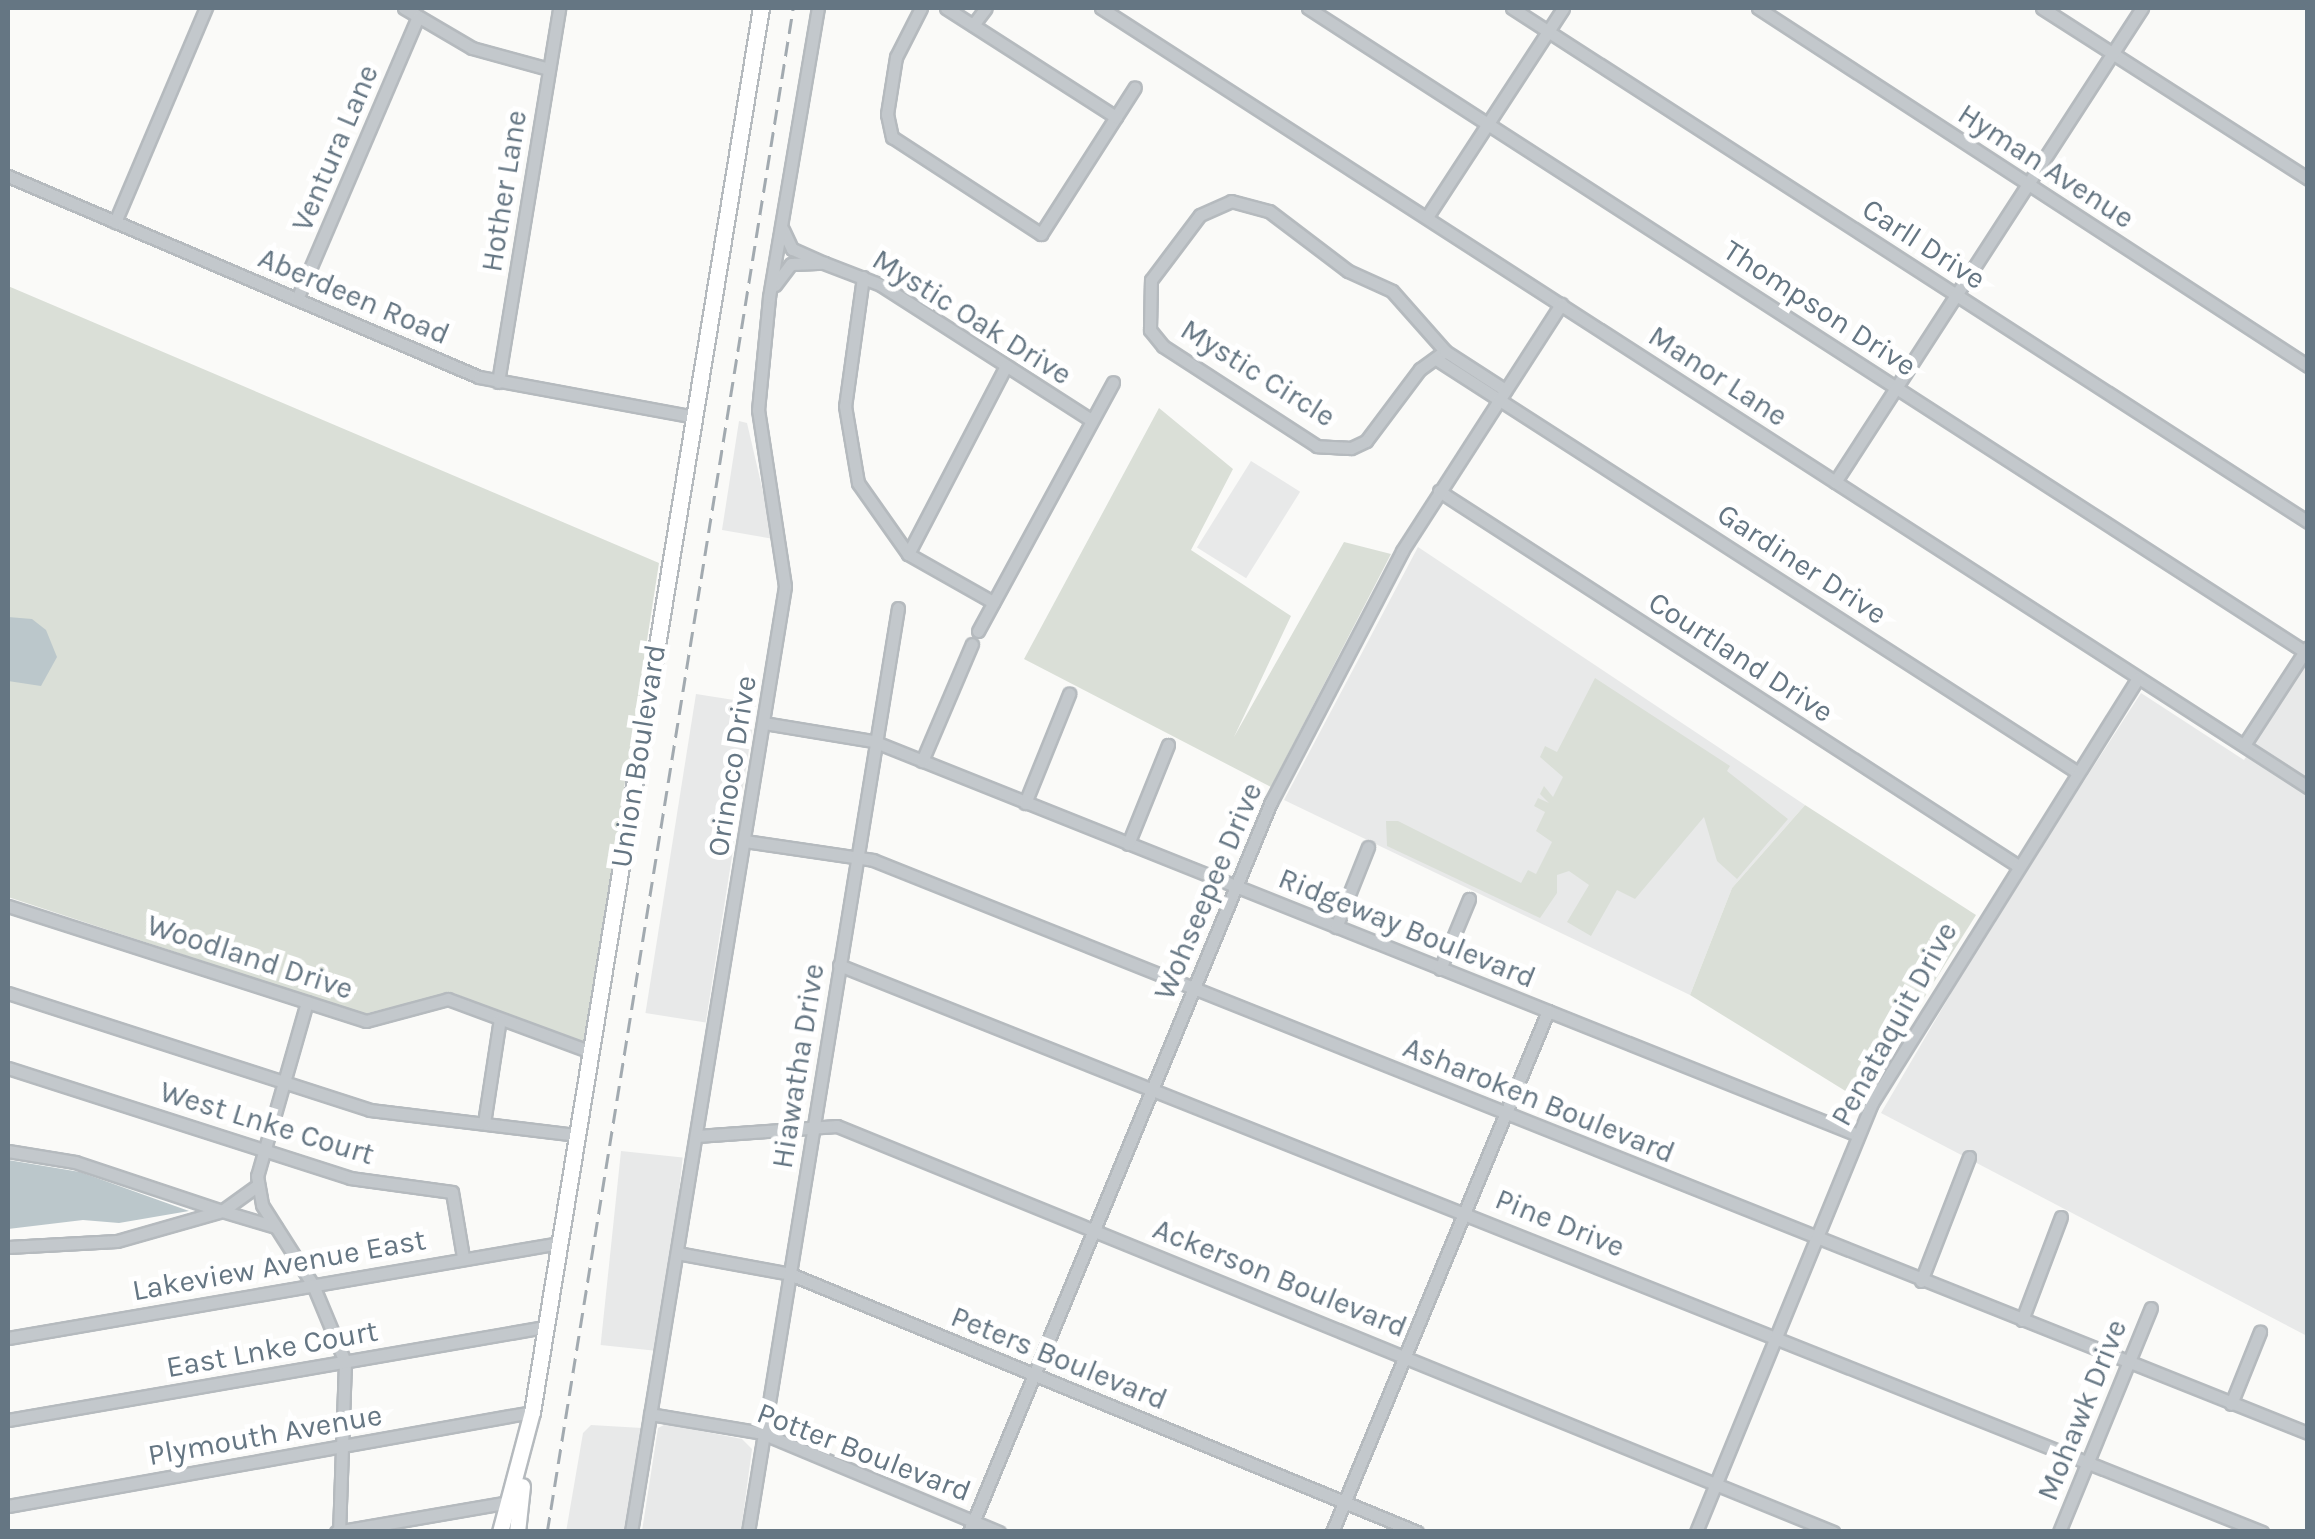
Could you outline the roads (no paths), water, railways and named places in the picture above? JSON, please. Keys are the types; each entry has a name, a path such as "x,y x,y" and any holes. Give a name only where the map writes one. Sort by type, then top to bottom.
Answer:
{"main road":[{"name":"Union Boulevard","path":"500,1532 532,1412 761,8"},
{"path":"516,1532 528,1432"}],"street":[{"path":"114,222 206,8"},
{"path":"404,8 472,48 549,69"},
{"name":"Hother Lane","path":"498,382 559,8"},
{"name":"Orinoco Drive","path":"631,1532 786,586 758,410 769,298 818,8"},
{"path":"922,8 896,57 887,114 892,137 1040,234 1135,87"},
{"path":"946,8 980,15 1116,117"},
{"name":"Manor Lane","path":"1101,8 2308,787"},
{"name":"Thompson Drive","path":"1308,8 2306,649"},
{"name":"Carll Drive","path":"1512,8 2308,522"},
{"path":"1427,217 1563,8"},
{"name":"Hyman Avenue","path":"1758,8 2308,366"},
{"path":"2042,8 2308,179"},
{"path":"1835,482 2142,8"},
{"name":"Ventura Lane","path":"298,299 418,17"},
{"name":"Aberdeen Road","path":"8,176 498,382 694,417"},
{"name":"Mystic Circle","path":"1442,356 1420,369 1366,440 1351,448 1317,446 1163,346 1150,330 1146,295 1200,215 1231,201 1252,203 1348,271 1392,291 1442,356 1503,394"},
{"name":"Mystic Oak Drive","path":"782,222 792,248 863,277 1091,420"},
{"name":"Mystic Oak Drive","path":"769,298 787,266 824,263"},
{"path":"863,277 845,406 848,448 875,516 908,554 994,602"},
{"name":"Wohseepee Drive","path":"971,1526 1271,802 1439,491 1561,304"},
{"path":"908,554 1006,366"},
{"path":"978,631 1113,382"},
{"name":"Gardiner Drive","path":"1503,394 2077,772"},
{"name":"Courtland Drive","path":"1439,491 2017,864"},
{"name":"Hiawatha Drive","path":"748,1532 898,608"},
{"path":"922,761 972,644"},
{"path":"2244,745 2306,649"},
{"name":"Penataquit Drive","path":"1696,1532 1858,1135 2017,864 2138,678"},
{"path":"1025,803 1069,694"},
{"name":"Ridgeway Boulevard","path":"764,723 874,741 1858,1135"},
{"path":"1128,844 1168,745"},
{"name":"Asharoken Boulevard","path":"745,841 857,858 2308,1433"},
{"path":"1336,926 1368,847"},
{"path":"1440,969 1469,899"},
{"name":"Woodland Drive","path":"8,906 366,1020 448,999 591,1052"},
{"name":"Pine Drive","path":"838,965 1464,1211 2262,1532"},
{"path":"8,993 370,1110 577,1135"},
{"path":"306,1002 261,1150 258,1185 276,1227 313,1285 345,1362 338,1531 510,1502"},
{"path":"1332,1532 1548,1011"},
{"path":"484,1123 500,1019"},
{"name":"West Lnke Court","path":"8,1068 374,1184 452,1192 463,1257"},
{"name":"Ackerson Boulevard","path":"696,1136 814,1123 868,1137 1833,1532"},
{"path":"8,1150 75,1162 276,1227"},
{"path":"1922,1280 1969,1157"},
{"path":"8,1247 117,1241 222,1211 258,1185"},
{"path":"2022,1320 2061,1218"},
{"name":"Lakeview Avenue East","path":"8,1338 463,1257 559,1244"},
{"name":"Peters Boulevard","path":"677,1252 790,1274 1417,1532"},
{"name":"Mohawk Drive","path":"2059,1532 2151,1308"},
{"name":"East Lnke Court","path":"8,1420 546,1327"},
{"path":"2230,1404 2260,1332"},
{"name":"Plymouth Avenue","path":"8,1506 532,1412"},
{"name":"Potter Boulevard","path":"650,1414 762,1433 971,1526 1000,1532"}],"railway":[{"path":"547,1532 793,8"}]}
